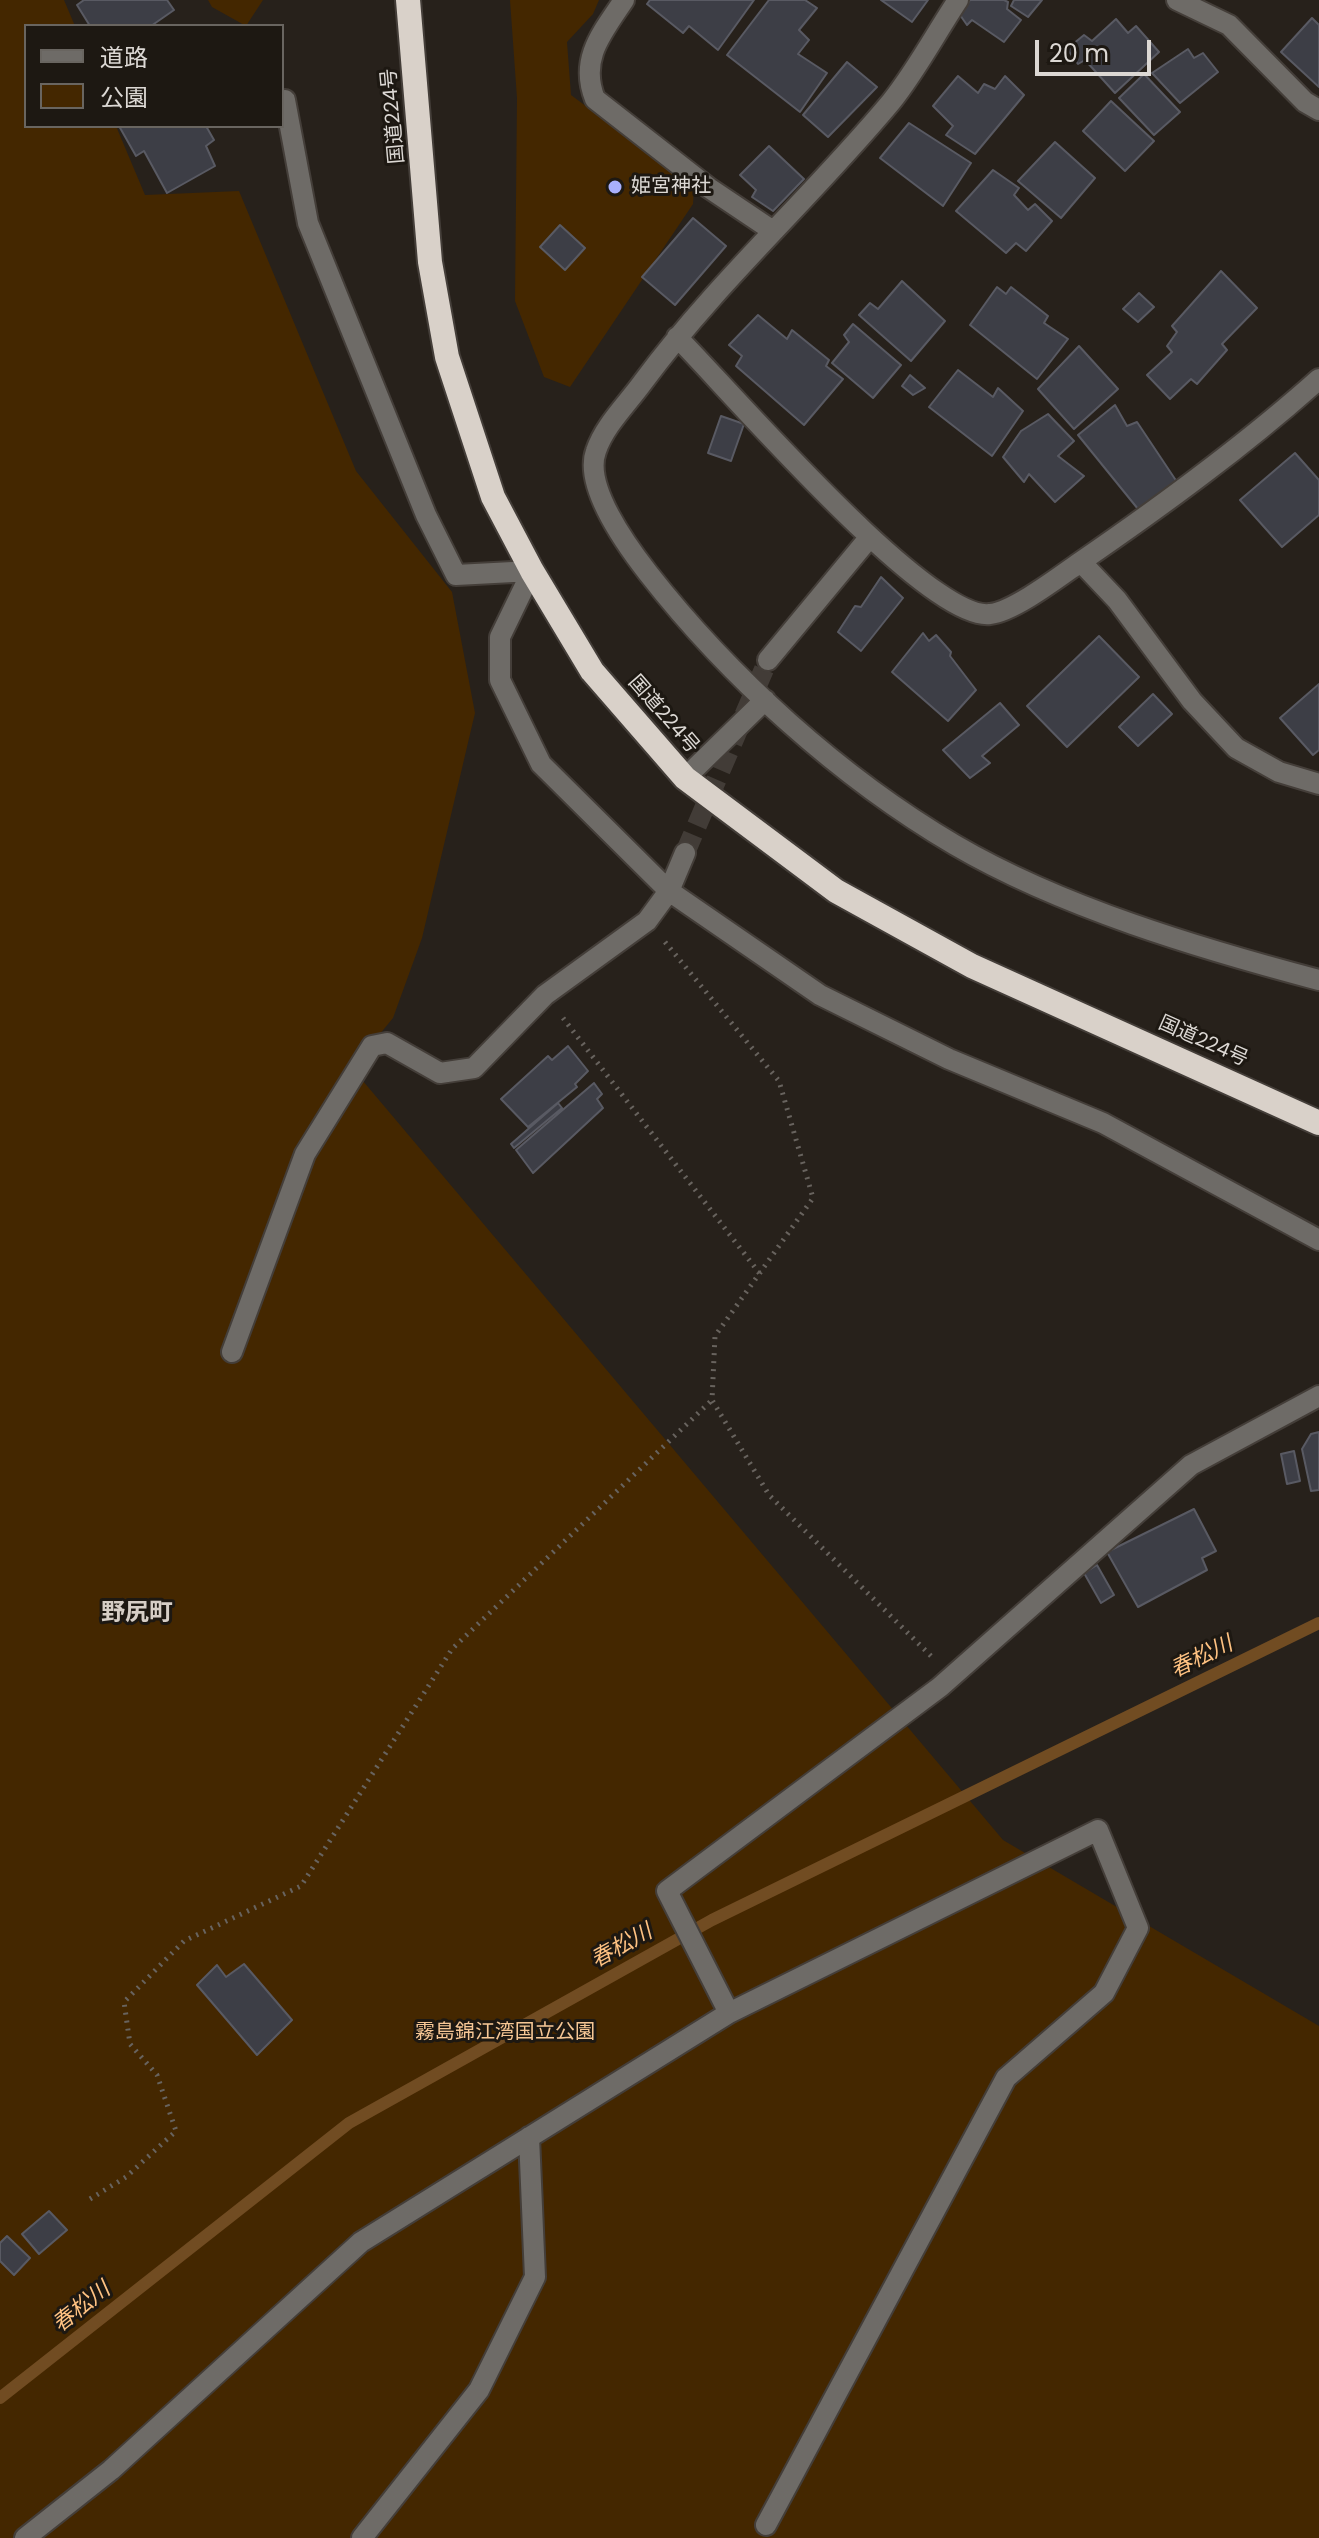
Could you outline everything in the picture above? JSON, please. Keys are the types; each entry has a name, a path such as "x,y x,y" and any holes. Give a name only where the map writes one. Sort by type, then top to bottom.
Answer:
{"highway":[{"name":"国道224号","path":"408,0 430,262 447,357 493,497 532,571 592,671 685,778 836,891 945,951 1319,1123"}],"street":[{"path":"624,0 595,43 588,81 595,99 709,188 773,231"},
{"path":"958,0 893,99 677,337 594,454 600,500 638,560 686,622 765,700 884,801 959,847 1050,890 1199,948 1319,980"},
{"path":"1177,0 1229,25 1305,102 1319,110"},
{"path":"285,100 308,223 426,515 456,575 532,571 500,637 500,680 541,764 669,891 820,995 949,1059 1103,1123 1222,1184 1319,1240"},
{"path":"677,337 831,502 869,538 963,609 990,614 1040,591 1209,473 1319,379"},
{"path":"768,660 869,538"},
{"path":"1081,562 1117,600 1192,701 1236,748 1279,772 1319,784"},
{"path":"685,778 765,700"},
{"path":"232,1352 305,1154 372,1046 387,1043 440,1073 474,1068 545,995 647,921 669,891 685,853"},
{"path":"729,2013 667,1891 951,1677 1191,1465 1319,1396"},
{"path":"25,2538 111,2470 361,2242 729,2013 1098,1830 1138,1928 1104,1993 1006,2078 766,2525"},
{"path":"362,2538 479,2390 535,2277 529,2137"}],"path":[{"path":"647,921 779,1081 813,1198 715,1336 712,1400 769,1495 951,1677"},
{"path":"545,995 760,1274"},
{"path":"90,2199 126,2177 176,2131 157,2075 130,2044 124,2002 184,1941 301,1886 452,1649 712,1400"}],"green space":[{"name":"霧島錦江湾国立公園","path":"0,0 64,0 74,24 24,24 24,128 117,128 145,195 239,191 356,471 452,592 475,713 422,938 393,1018 352,1068 1003,1840 1319,2026 1319,2538 0,2538"},
{"path":"208,0 263,0 247,24 212,7"},
{"path":"510,0 599,0 593,14 567,42 571,95 694,187 693,204 570,387 544,377 515,301 517,98"}],"building":[{"path":"84,0 167,0 174,10 154,24 89,24 77,5"},
{"path":"650,0 754,0 718,50 689,26 683,33 647,4"},
{"path":"769,0 805,0 817,8 799,30 809,40 798,54 827,73 800,112 727,55"},
{"path":"881,0 928,0 912,22"},
{"path":"970,0 1004,0 1008,2 1007,9 1021,20 1004,42 972,20 967,25 960,15"},
{"path":"1014,0 1042,0 1028,17 1011,6"},
{"path":"1312,18 1319,25 1319,87 1281,52"},
{"path":"1116,19 1128,33 1136,26 1159,52 1115,93 1085,60 1078,64 1067,49 1084,35 1092,41"},
{"path":"1188,49 1194,58 1203,53 1218,72 1180,103 1152,73"},
{"path":"847,62 877,87 828,137 803,115"},
{"path":"1144,74 1180,112 1154,135 1119,98"},
{"path":"958,76 978,93 984,84 995,89 1005,76 1024,95 975,154 946,135 953,126 933,106"},
{"path":"1111,101 1154,141 1125,171 1083,131"},
{"path":"909,123 971,163 943,206 880,158"},
{"path":"120,128 207,128 214,140 206,146 215,166 167,193 144,151 136,156"},
{"path":"1055,142 1095,178 1061,218 1018,181"},
{"path":"769,146 804,179 773,211 752,197 756,190 740,175"},
{"path":"993,170 1019,188 1014,195 1028,210 1035,204 1052,221 1026,251 1016,243 1006,253 956,211"},
{"path":"693,218 726,246 675,305 642,277"},
{"path":"560,225 585,248 565,270 540,247"},
{"path":"1221,271 1257,308 1222,344 1227,350 1197,384 1191,379 1170,399 1147,375 1172,352 1167,346 1177,332 1172,326"},
{"path":"902,281 945,321 911,361 859,315 870,303 878,309"},
{"path":"997,287 1006,294 1011,287 1048,316 1044,323 1068,339 1037,379 970,325"},
{"path":"1139,293 1154,307 1138,322 1123,309"},
{"path":"758,315 787,339 792,330 829,360 826,366 843,379 804,425 736,366 742,356 729,345"},
{"path":"853,324 901,365 873,398 832,363 849,342 844,335"},
{"path":"1079,346 1118,389 1074,429 1038,389"},
{"path":"958,370 993,397 998,388 1023,411 992,456 929,407"},
{"path":"910,375 925,388 913,395 902,386"},
{"path":"1115,405 1127,426 1137,422 1177,482 1138,509 1078,435"},
{"path":"1048,414 1074,441 1058,456 1084,476 1055,502 1029,474 1024,482 1003,457 1021,431"},
{"path":"721,416 744,424 731,461 708,453"},
{"path":"1295,453 1319,480 1319,515 1282,547 1240,500"},
{"path":"881,577 903,598 861,651 838,632 855,606 861,607"},
{"path":"923,633 929,641 936,635 976,690 948,721 892,672"},
{"path":"1099,636 1139,677 1067,747 1027,706"},
{"path":"1319,684 1319,750 1313,755 1280,718"},
{"path":"1153,694 1172,714 1138,746 1119,727"},
{"path":"1000,703 1019,725 982,756 990,763 970,778 943,750"},
{"path":"568,1046 588,1071 575,1084 577,1087 528,1127 501,1099 548,1056 552,1060"},
{"path":"594,1083 602,1094 597,1099 603,1108 533,1173 516,1150"},
{"path":"558,1103 562,1108 514,1148 511,1144"},
{"path":"1319,1432 1319,1490 1311,1491 1302,1449 1311,1434"},
{"path":"1294,1451 1300,1481 1287,1484 1281,1454"},
{"path":"1194,1509 1216,1551 1202,1558 1207,1570 1138,1607 1107,1552"},
{"path":"1097,1565 1114,1595 1101,1603 1084,1573"},
{"path":"244,1964 292,2020 257,2055 197,1985 217,1965 226,1977"},
{"path":"49,2211 67,2230 39,2254 22,2234"},
{"path":"7,2236 30,2258 14,2275 0,2261 0,2243"}],"waterway":[{"name":"春松川","path":"0,2398 349,2123 712,1920 1319,1623"}],"tunnel":[{"path":"685,853 768,660"}],"place":[{"name":"姫宮神社","path":"615,187"}],"district":[{"name":"野尻町","path":"137,1614"}]}
